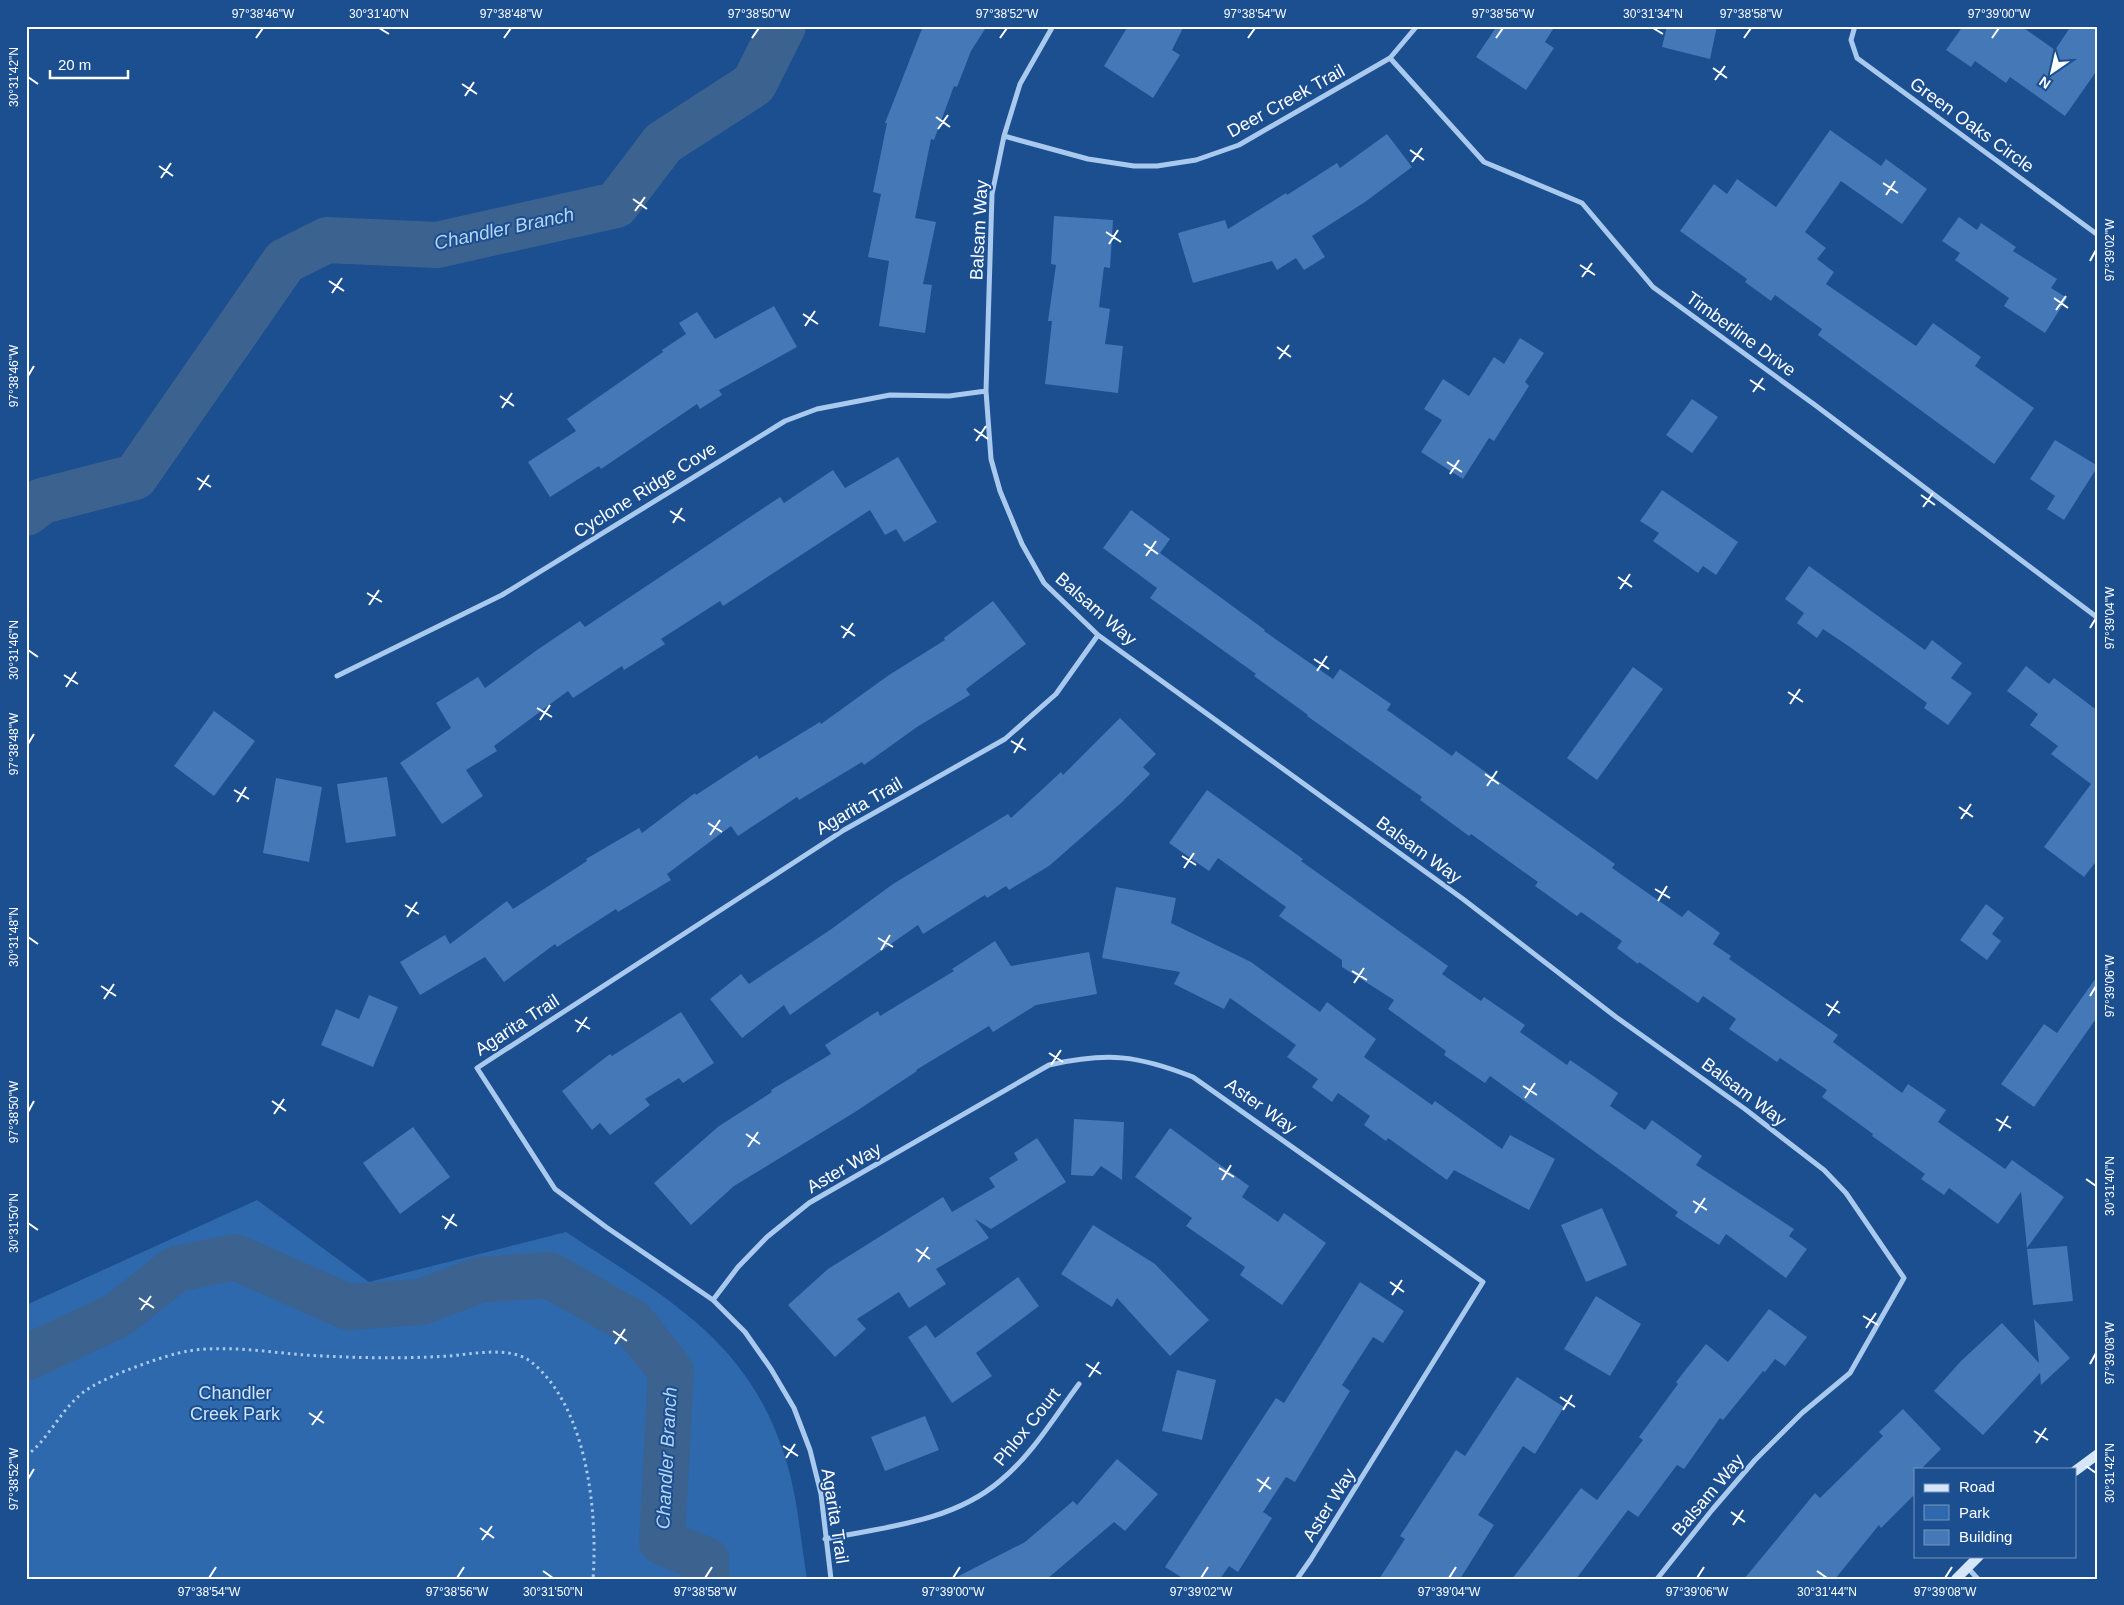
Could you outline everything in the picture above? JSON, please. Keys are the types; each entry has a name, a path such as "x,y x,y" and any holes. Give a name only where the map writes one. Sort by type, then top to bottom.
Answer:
{"main road":[{"path":"2076,1470 2098,1454"},
{"path":"1956,1579 1977,1558"}],"street":[{"name":"Balsam Way","path":"1053,26 1020,84 1004,136 992,194 986,391 991,459 1000,491 1022,544 1044,583 1098,635 1463,899 1616,1017 1745,1109 1824,1170 1846,1193 1904,1278 1850,1373 1802,1413 1755,1460 1657,1579"},
{"name":"Deer Creek Trail","path":"1004,136 1088,159 1134,166 1156,166 1196,160 1239,145 1390,58 1417,26"},
{"name":"Green Oaks Circle","path":"1855,26 1851,40 1857,58 2098,235"},
{"name":"Timberline Drive","path":"1390,58 1484,162 1582,204 1652,287 1815,405 2098,618"},
{"name":"Cyclone Ridge Cove","path":"337,676 502,595 785,421 825,407 890,395 949,396 986,391"},
{"name":"Agarita Trail","path":"831,1579 821,1494 810,1450 794,1408 771,1369 745,1332 713,1300 555,1189 477,1068 844,830 1005,739 1056,694 1098,635"},
{"name":"Aster Way","path":"713,1300 738,1267 767,1236 809,1203 1049,1065 1085,1057 1122,1056 1158,1063 1193,1077 1484,1282 1312,1559 1297,1579"},
{"name":"Phlox Court","path":"825,1539 926,1519 972,1501 1000,1481 1024,1457 1079,1384"},
{"path":"1967,1567 1978,1579"}],"path":[{"path":"26,1456 41,1442 69,1405 92,1386 157,1360 187,1351 219,1348 344,1358 403,1359 505,1353 528,1360 542,1372 555,1389 569,1416 584,1463 594,1512 595,1550 593,1579"}],"green space":[{"name":"Chandler Creek Park","path":"257,1200 369,1282 566,1232 638,1279 671,1302 701,1327 729,1354 752,1386 772,1423 788,1467 797,1508 807,1579 26,1579 26,1305"}],"building":[{"path":"923,26 987,26 971,51 957,87 954,86 934,140 931,139 915,218 936,222 923,284 932,285 925,333 879,326 889,261 868,257 881,194 873,192 887,123 885,123"},
{"path":"1128,26 1184,26 1172,50 1180,55 1153,98 1104,66"},
{"path":"1497,26 1555,26 1545,42 1554,48 1526,90 1476,57"},
{"path":"1667,26 1717,26 1710,59 1662,47"},
{"path":"1963,26 2021,26 2055,50 2071,26 2098,26 2098,69 2065,116 2010,77 2006,83 1975,61 1971,67 1946,50"},
{"path":"1830,130 1881,166 1886,159 1927,189 1902,224 1841,181 1805,232 1826,248 1817,259 1834,272 1826,284 1916,346 1933,323 1981,357 1975,366 2034,408 1994,464 1818,335 1822,329 1775,295 1771,301 1745,282 1747,279 1680,231 1714,184 1727,194 1737,179 1776,207"},
{"path":"1387,134 1412,167 1365,202 1312,236 1325,257 1304,270 1296,258 1277,270 1272,261 1193,283 1178,233 1225,220 1228,229 1337,163 1340,168"},
{"path":"1054,216 1113,220 1110,268 1104,267 1099,307 1110,309 1105,344 1123,346 1118,393 1045,384 1052,321 1048,321 1056,265 1051,264"},
{"path":"1959,217 1977,230 1981,223 2016,247 2013,251 2057,279 2051,288 2067,298 2045,333 2004,306 2009,298 1955,260 1960,253 1942,241"},
{"path":"774,306 797,347 719,390 722,395 700,409 697,404 601,469 599,466 550,497 528,462 576,431 567,419 686,334 679,323 697,312 715,339"},
{"path":"1520,338 1544,353 1525,382 1529,386 1494,441 1489,438 1463,479 1421,452 1442,420 1424,409 1443,379 1469,396 1494,357 1504,364"},
{"path":"1692,399 1718,417 1692,453 1666,435"},
{"path":"2055,440 2098,466 2064,520 2047,509 2055,496 2030,479"},
{"path":"898,457 937,522 904,542 896,529 885,535 870,510 723,606 720,601 661,639 665,644 624,670 622,666 573,698 568,691 494,746 497,751 466,770 483,796 442,824 400,763 451,728 436,703 478,677 485,688 580,621 585,627 780,497 784,503 833,470 845,488"},
{"path":"1662,490 1738,542 1716,575 1703,566 1698,573 1653,541 1659,533 1640,521"},
{"path":"1131,510 1170,539 1160,553 1264,631 1333,679 1340,669 1391,704 1387,710 1452,756 1456,751 1615,864 1612,868 1682,917 1688,910 1720,933 1713,944 1731,956 1729,959 1838,1035 1833,1042 1902,1093 1908,1084 1946,1110 1938,1122 2005,1169 2012,1160 2064,1197 2027,1248 2021,1192 1998,1224 1949,1188 1944,1195 1921,1179 1925,1174 1822,1097 1827,1090 1780,1058 1777,1062 1729,1029 1736,1019 1703,996 1698,1003 1639,962 1638,964 1617,948 1622,941 1581,912 1577,916 1535,886 1538,882 1471,834 1469,836 1420,800 1422,797 1307,716 1254,676 1256,674 1150,598 1157,588 1103,548"},
{"path":"1809,566 1925,650 1932,640 1962,663 1951,678 1972,693 1948,725 1924,708 1927,703 1850,647 1823,629 1817,638 1797,623 1804,613 1785,599"},
{"path":"993,601 1026,644 966,689 970,695 917,727 864,765 862,762 799,800 797,797 738,836 731,826 667,874 671,880 618,912 616,909 557,947 555,944 504,982 485,957 420,995 400,962 445,935 450,944 507,901 513,909 587,861 586,859 639,828 642,833 695,793 696,795 757,755 759,759 820,722 821,724 889,675 945,640 944,638"},
{"path":"2026,666 2049,684 2054,678 2098,711 2098,859 2084,877 2044,847 2091,784 2051,754 2058,746 2030,725 2038,714 2007,691"},
{"path":"1633,667 1663,689 1597,780 1567,758"},
{"path":"214,711 255,741 214,796 174,766"},
{"path":"1120,718 1156,754 1143,767 1150,774 1121,803 1049,866 1009,890 1006,886 987,898 985,895 923,934 918,925 790,1015 784,1005 742,1038 710,999 741,974 749,984 830,930 893,884 1008,814 1011,818 1061,772 1063,775"},
{"path":"387,777 396,836 346,843 337,784"},
{"path":"276,778 322,787 309,862 263,853"},
{"path":"1207,790 1303,859 1301,861 1448,966 1442,974 1481,1001 1484,997 1525,1025 1520,1032 1567,1065 1570,1060 1618,1093 1610,1106 1645,1130 1652,1120 1702,1156 1696,1165 1794,1229 1789,1236 1807,1249 1786,1278 1726,1234 1719,1245 1675,1216 1678,1212 1490,1076 1485,1083 1444,1055 1446,1051 1388,1009 1394,1000 1342,967 1342,960 1279,916 1286,907 1218,858 1209,871 1169,843"},
{"path":"1116,887 1176,898 1171,923 1251,962 1320,1012 1327,1002 1376,1039 1364,1057 1432,1105 1435,1101 1502,1149 1510,1135 1555,1159 1529,1210 1454,1170 1447,1180 1388,1138 1386,1141 1364,1125 1370,1116 1338,1093 1332,1102 1312,1087 1318,1079 1287,1057 1296,1045 1230,998 1224,1009 1174,984 1180,972 1102,958"},
{"path":"1986,904 2004,918 1992,934 2001,941 1987,960 1960,940"},
{"path":"995,941 1011,966 1089,952 1097,994 1036,1005 993,1032 989,1026 916,1070 855,1112 734,1186 691,1225 654,1183 719,1126 772,1092 771,1090 831,1054 825,1045 878,1011 880,1016 954,971 952,969"},
{"path":"2098,975 2098,1016 2034,1107 2001,1084 2044,1024 2057,1033"},
{"path":"369,995 398,1007 373,1067 321,1045 336,1009 359,1019"},
{"path":"681,1012 714,1063 683,1083 679,1078 645,1099 650,1105 610,1135 600,1123 592,1130 562,1091 610,1054 612,1056"},
{"path":"1074,1119 1124,1122 1122,1180 1101,1166 1093,1176 1071,1175"},
{"path":"413,1127 450,1177 400,1214 363,1163"},
{"path":"1170,1128 1249,1186 1242,1197 1278,1222 1284,1213 1326,1243 1282,1305 1240,1275 1245,1267 1186,1226 1192,1218 1135,1177"},
{"path":"1037,1138 1066,1182 991,1229 975,1219 989,1238 936,1269 946,1284 909,1308 899,1292 857,1319 866,1329 835,1357 788,1305 828,1269 943,1197 952,1212 995,1187 989,1178 1018,1160 1014,1153"},
{"path":"1602,1208 1627,1265 1586,1282 1561,1225"},
{"path":"1093,1225 1155,1264 1209,1320 1170,1356 1117,1298 1112,1307 1061,1274"},
{"path":"2067,1246 2073,1301 2033,1305 2027,1249"},
{"path":"1018,1277 1039,1306 976,1353 992,1376 952,1403 908,1337 926,1325 935,1338"},
{"path":"1360,1282 1404,1311 1383,1343 1373,1337 1342,1385 1350,1391 1295,1482 1286,1477 1263,1512 1272,1518 1238,1572 1229,1566 1220,1579 1184,1579 1165,1567 1276,1398 1284,1403"},
{"path":"1596,1296 1641,1324 1610,1376 1564,1349"},
{"path":"1769,1309 1807,1337 1785,1366 1775,1359 1765,1372 1763,1371 1723,1420 1720,1418 1684,1469 1677,1465 1638,1517 1628,1510 1576,1579 1512,1579 1581,1488 1597,1500 1643,1440 1639,1437 1678,1384 1676,1382 1706,1344 1728,1362"},
{"path":"2034,1319 2070,1358 2041,1385 2040,1373 1983,1435 1934,1391 1961,1361 2002,1323 2039,1363"},
{"path":"1177,1370 1216,1380 1202,1440 1162,1431"},
{"path":"1517,1377 1564,1407 1535,1454 1523,1446 1478,1515 1494,1525 1460,1579 1379,1579 1405,1539 1400,1536 1456,1450 1465,1456"},
{"path":"1903,1409 1941,1449 1922,1468 1914,1468 1914,1495 1881,1528 1879,1525 1835,1579 1744,1579 1815,1493 1820,1498 1883,1436 1879,1432"},
{"path":"925,1416 939,1450 885,1471 871,1437"},
{"path":"1117,1459 1158,1494 1125,1531 1114,1522 1047,1579 953,1579 1025,1542 1073,1501 1077,1505"}],"waterway":[{"name":"Chandler Branch","path":"26,513 42,501 135,477 285,261 327,240 437,245 616,205 663,143 754,84 783,26"},
{"name":"Chandler Branch","path":"26,1358 118,1315 176,1269 235,1257 348,1307 421,1302 479,1280 549,1275 632,1322 671,1371 662,1542 706,1560 706,1579"}]}
